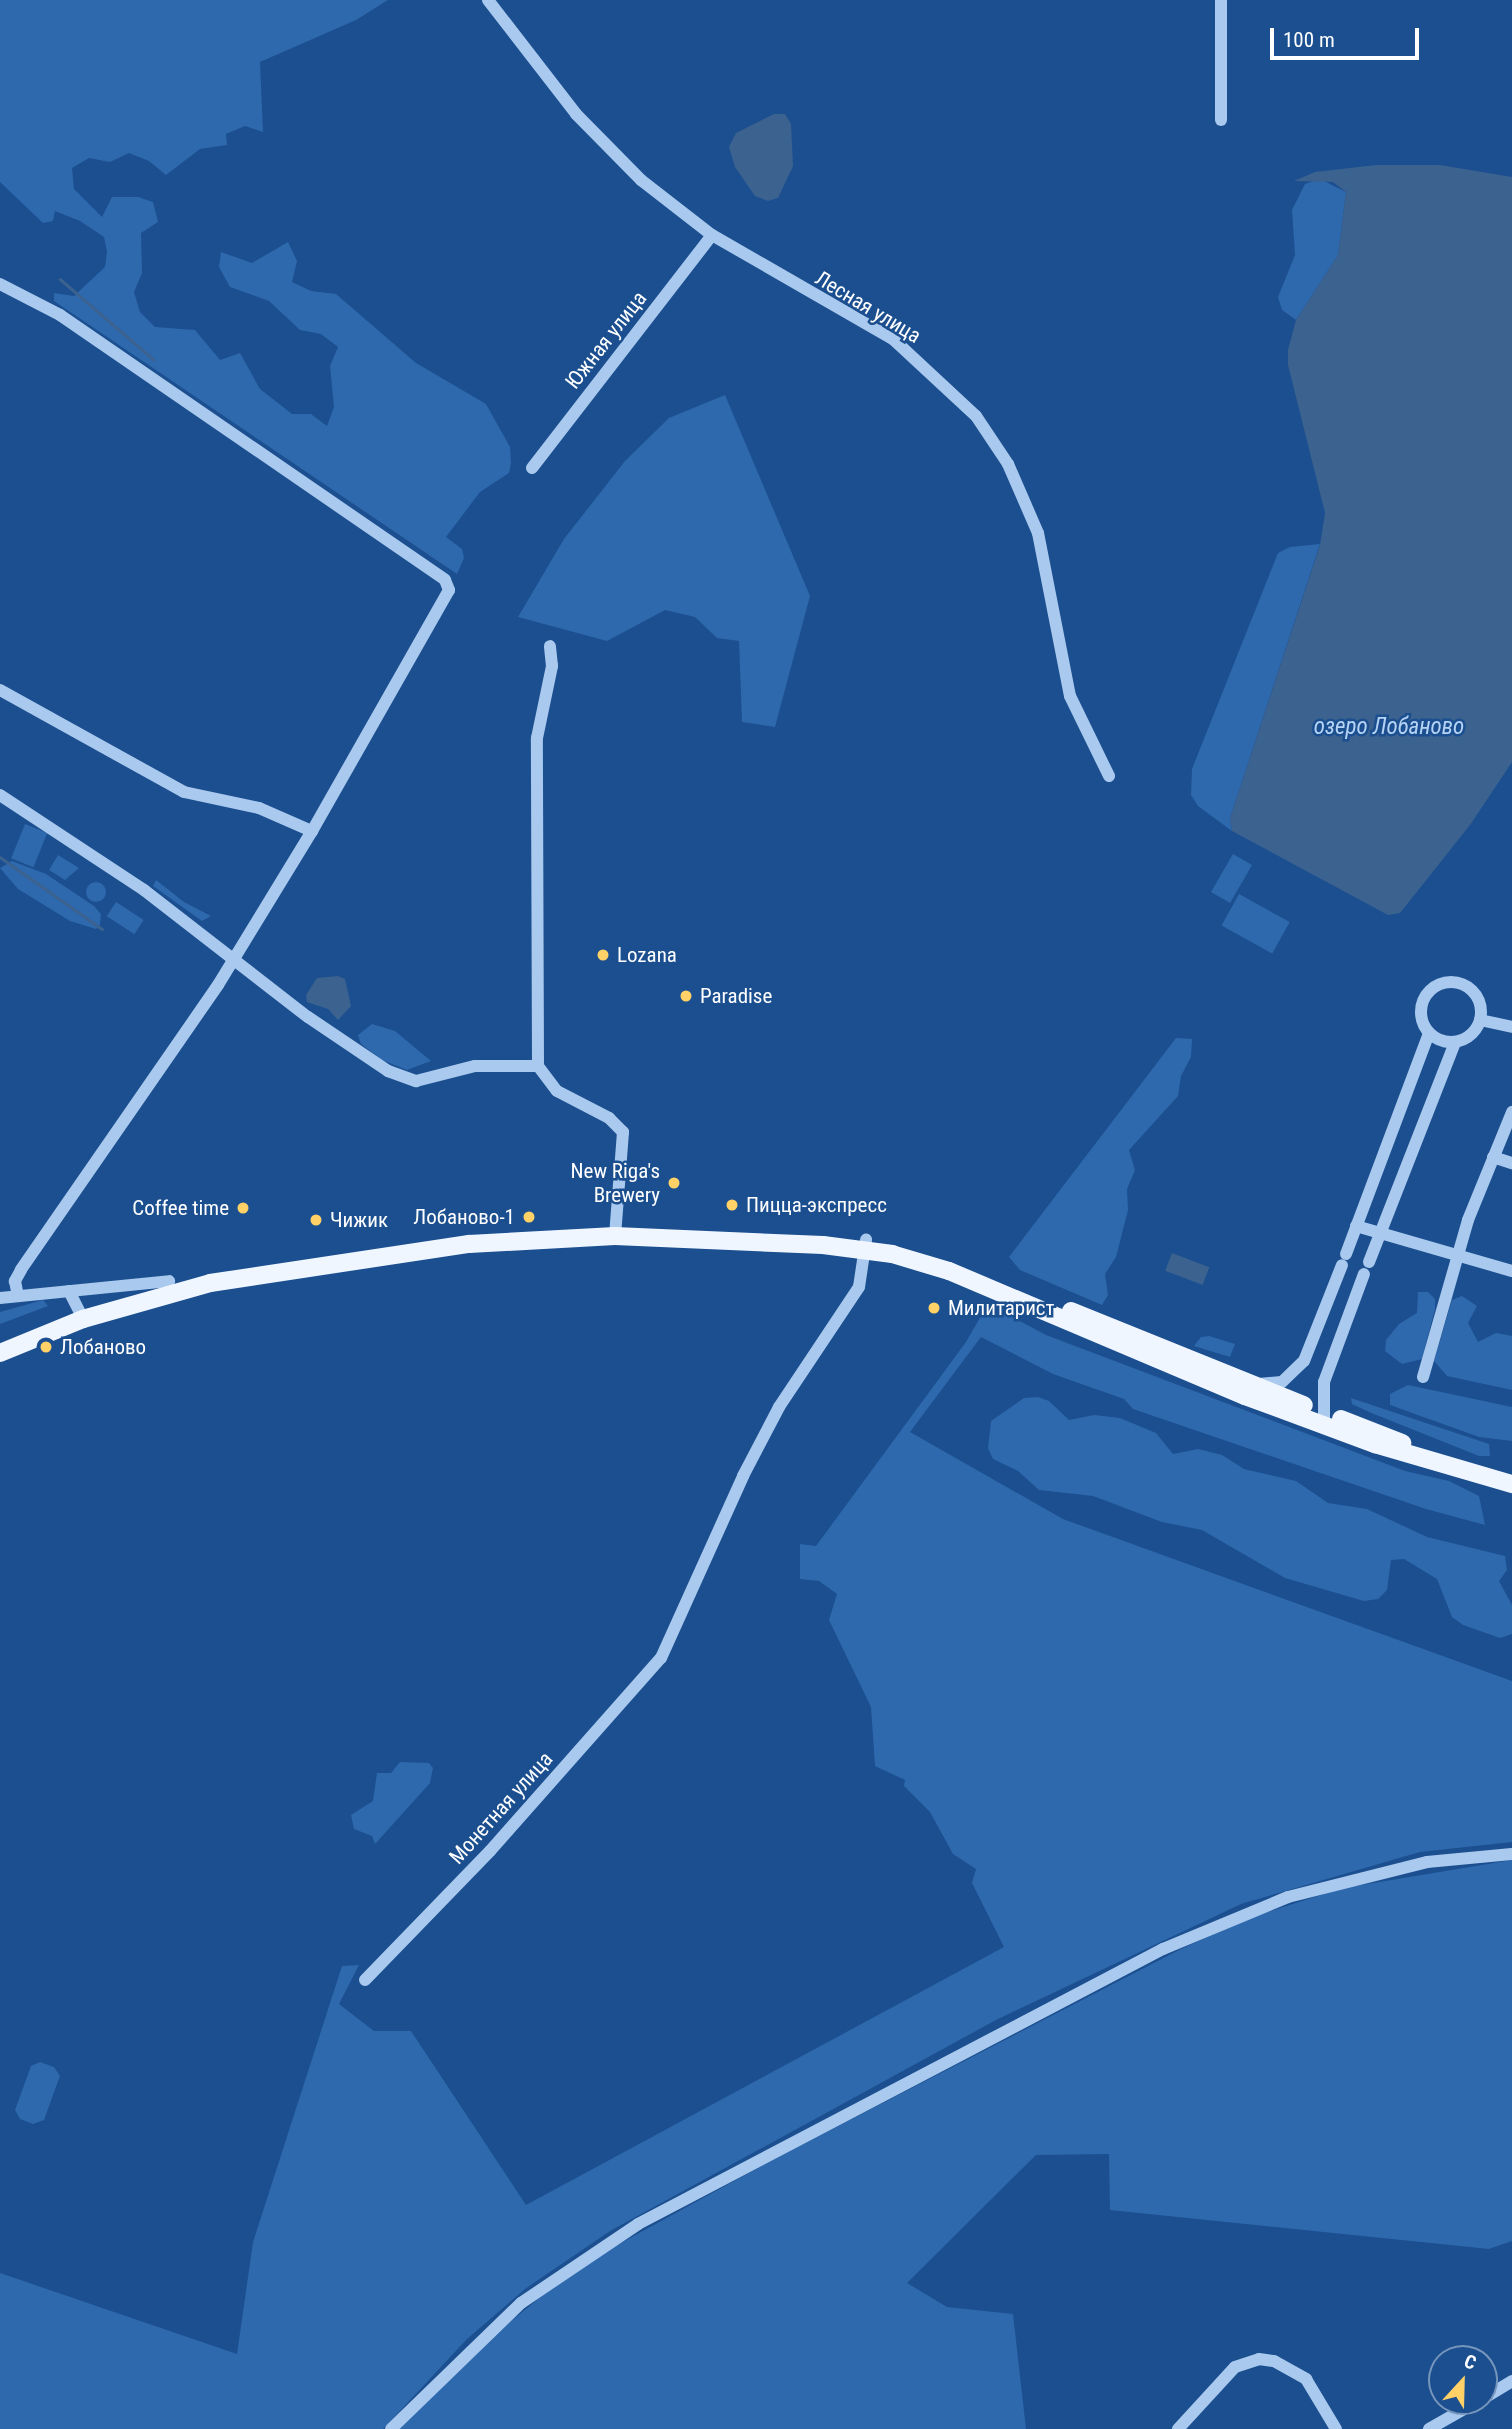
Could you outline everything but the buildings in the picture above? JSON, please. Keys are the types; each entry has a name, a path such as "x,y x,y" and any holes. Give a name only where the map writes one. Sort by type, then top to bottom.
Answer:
{"main road":[{"path":"0,1341 156,1295 268,1272 469,1244 615,1230"},
{"path":"0,1353 81,1315 169,1281 468,1234 615,1230 783,1232 866,1245 977,1272 1250,1384 1324,1419"},
{"path":"866,1245 949,1271 1103,1339 1447,1464 1512,1484"}],"street":[{"name":"Лесная улица","path":"488,0 576,114 641,180 712,234 789,284 893,339 976,416 1008,464 1038,533 1070,696 1109,776"},
{"path":"1221,0 1221,120"},
{"name":"Южная улица","path":"532,468 712,234"},
{"path":"0,284 60,315 445,580 448,597 312,831 233,960 21,1270 15,1281 18,1296"},
{"path":"550,646 552,667 537,738 538,1066 556,1091 610,1118 623,1132 615,1230"},
{"path":"0,690 184,792 259,808 312,831"},
{"path":"0,795 144,890 308,1017 403,1078 436,1078 475,1066 538,1066"},
{"path":"1448,982 1474,993 1480,1020 1468,1037 1455,1042 1429,1033 1423,1022 1422,1004 1434,988 1448,982"},
{"path":"1480,1020 1512,1027"},
{"path":"1250,1384 1282,1382 1304,1361 1429,1033"},
{"path":"1324,1419 1324,1382 1455,1042"},
{"path":"1423,1377 1457,1256 1512,1112"},
{"path":"1493,1157 1512,1163"},
{"path":"1356,1226 1379,1235 1512,1271"},
{"name":"Монетная улица","path":"365,1980 490,1851 661,1658 743,1476 779,1407 859,1287 866,1245"},
{"path":"0,1298 169,1281"},
{"path":"69,1291 81,1315"},
{"path":"391,2429 521,2303 638,2224 1163,1949 1227,1919 1336,1884 1427,1862 1512,1854"},
{"path":"1178,2429 1235,2367 1259,2359 1275,2361 1306,2379 1336,2429"},
{"path":"1429,2429 1454,2415"}],"shaded area":[{"path":"0,0 388,0 356,20 260,62 263,132 245,126 226,134 227,145 200,149 166,175 149,161 129,153 110,162 89,158 72,168 74,189 102,217 112,197 138,197 153,202 158,222 141,233 142,273 134,292 140,312 155,327 195,330 220,360 240,353 260,389 292,414 311,414 327,426 334,407 330,366 338,347 321,334 300,330 269,301 230,287 219,267 221,252 252,263 288,242 297,261 292,282 311,291 336,294 416,363 486,404 510,447 511,463 509,473 480,492 446,537 462,549 464,558 457,574 54,301 54,293 74,296 105,267 107,252 104,237 80,221 55,211 53,221 43,223 0,182"},
{"path":"1320,179 1346,192 1338,255 1296,320 1282,310 1278,297 1295,255 1292,210 1305,184"},
{"path":"725,395 810,596 775,727 742,722 739,641 717,638 695,617 665,610 607,641 518,617 564,539 625,461 669,418"},
{"path":"1320,544 1230,818 1232,831 1198,806 1191,795 1192,769 1278,553 1290,547"},
{"path":"25,824 47,833 33,867 11,858"},
{"path":"1233,854 1252,865 1230,903 1211,892"},
{"path":"58,855 79,868 65,880 49,870"},
{"path":"12,861 46,874 94,906 101,914 100,925 96,929 70,921 18,889 0,868"},
{"path":"156,880 184,902 211,916 202,921 153,886"},
{"path":"96,882 103,885 106,892 103,899 96,902 89,899 86,892 89,885"},
{"path":"1239,894 1290,922 1272,954 1222,925"},
{"path":"116,902 144,920 134,934 107,916"},
{"path":"372,1024 395,1031 431,1061 407,1070 382,1060 361,1044 358,1035"},
{"path":"1176,1038 1192,1039 1191,1057 1181,1076 1178,1096 1129,1150 1135,1170 1127,1189 1128,1210 1116,1257 1105,1274 1108,1295 1102,1305 1020,1270 1009,1257"},
{"path":"1418,1292 1428,1292 1435,1299 1435,1309 1422,1359 1402,1364 1385,1351 1386,1340 1399,1324 1417,1313"},
{"path":"1462,1296 1477,1306 1468,1323 1478,1342 1496,1333 1512,1336 1512,1390 1447,1376 1434,1361 1452,1300"},
{"path":"43,1300 48,1306 0,1324 0,1312"},
{"path":"988,1304 1046,1335 1405,1471 1449,1481 1479,1496 1485,1525 1426,1509 1133,1409 1124,1399 1053,1374 981,1337 910,1432 1063,1519 1512,1681 1512,1842 1420,1852 1241,1904 996,2020 610,2231 525,2289 467,2339 383,2429 0,2429 0,2273 237,2354 253,2242 342,1966 359,1965 339,2004 374,2031 411,2031 526,2205 1004,1947 972,1883 976,1869 953,1854 930,1812 904,1786 905,1780 875,1766 871,1707 829,1620 837,1594 819,1581 800,1579 800,1544 816,1546 966,1342"},
{"path":"1209,1336 1235,1344 1230,1357 1194,1346 1201,1337"},
{"path":"1408,1385 1512,1407 1512,1441 1479,1437 1390,1405 1390,1394"},
{"path":"1038,1397 1049,1401 1069,1420 1094,1415 1120,1418 1156,1433 1173,1454 1198,1449 1222,1455 1244,1469 1296,1481 1328,1503 1367,1509 1427,1537 1505,1556 1507,1570 1499,1581 1512,1605 1512,1634 1500,1638 1463,1625 1452,1617 1437,1579 1404,1559 1391,1560 1387,1590 1378,1599 1364,1601 1285,1578 1202,1530 1162,1522 1093,1496 1039,1490 1018,1471 993,1459 988,1448 991,1421 1024,1398"},
{"path":"1351,1398 1489,1444 1490,1456 1479,1456 1369,1412 1352,1404"},
{"path":"400,1762 429,1763 433,1768 430,1783 375,1844 372,1836 354,1829 351,1815 373,1801 377,1773 391,1773"},
{"path":"1512,1860 1512,2241 1489,2249 1110,2210 1109,2154 1036,2155 907,2283 947,2307 1013,2314 1026,2429 399,2429 476,2350 577,2267 780,2156 1181,1949 1252,1917 1343,1888"},
{"path":"40,2062 54,2067 60,2076 44,2120 33,2124 20,2119 15,2110 31,2066"}],"water":[{"path":"774,114 785,114 791,124 793,166 778,198 768,201 755,196 735,167 729,147 736,133"},
{"name":"озеро Лобаново","path":"1376,165 1440,165 1512,177 1512,762 1470,825 1400,913 1388,915 1232,831 1230,818 1320,545 1325,513 1288,365 1288,350 1296,320 1338,255 1346,192 1333,182 1294,181 1315,172"},
{"path":"338,976 345,979 351,1006 338,1020 328,1009 307,1002 306,995 317,978"},
{"path":"1172,1253 1209,1267 1203,1285 1165,1271"}],"waterway":[{"path":"60,279 153,359"},
{"path":"0,857 102,929"}],"place":[{"name":"Lozana","path":"603,955"},
{"name":"Paradise","path":"686,996"},
{"name":"New Riga's Brewery","path":"674,1183"},
{"name":"Пицца-экспресс","path":"732,1205"},
{"name":"Coffee time","path":"243,1208"},
{"name":"Лобаново-1","path":"529,1217"},
{"name":"Чижик","path":"316,1220"},
{"name":"Милитарист","path":"934,1308"},
{"name":"Лобаново","path":"46,1347"}]}
